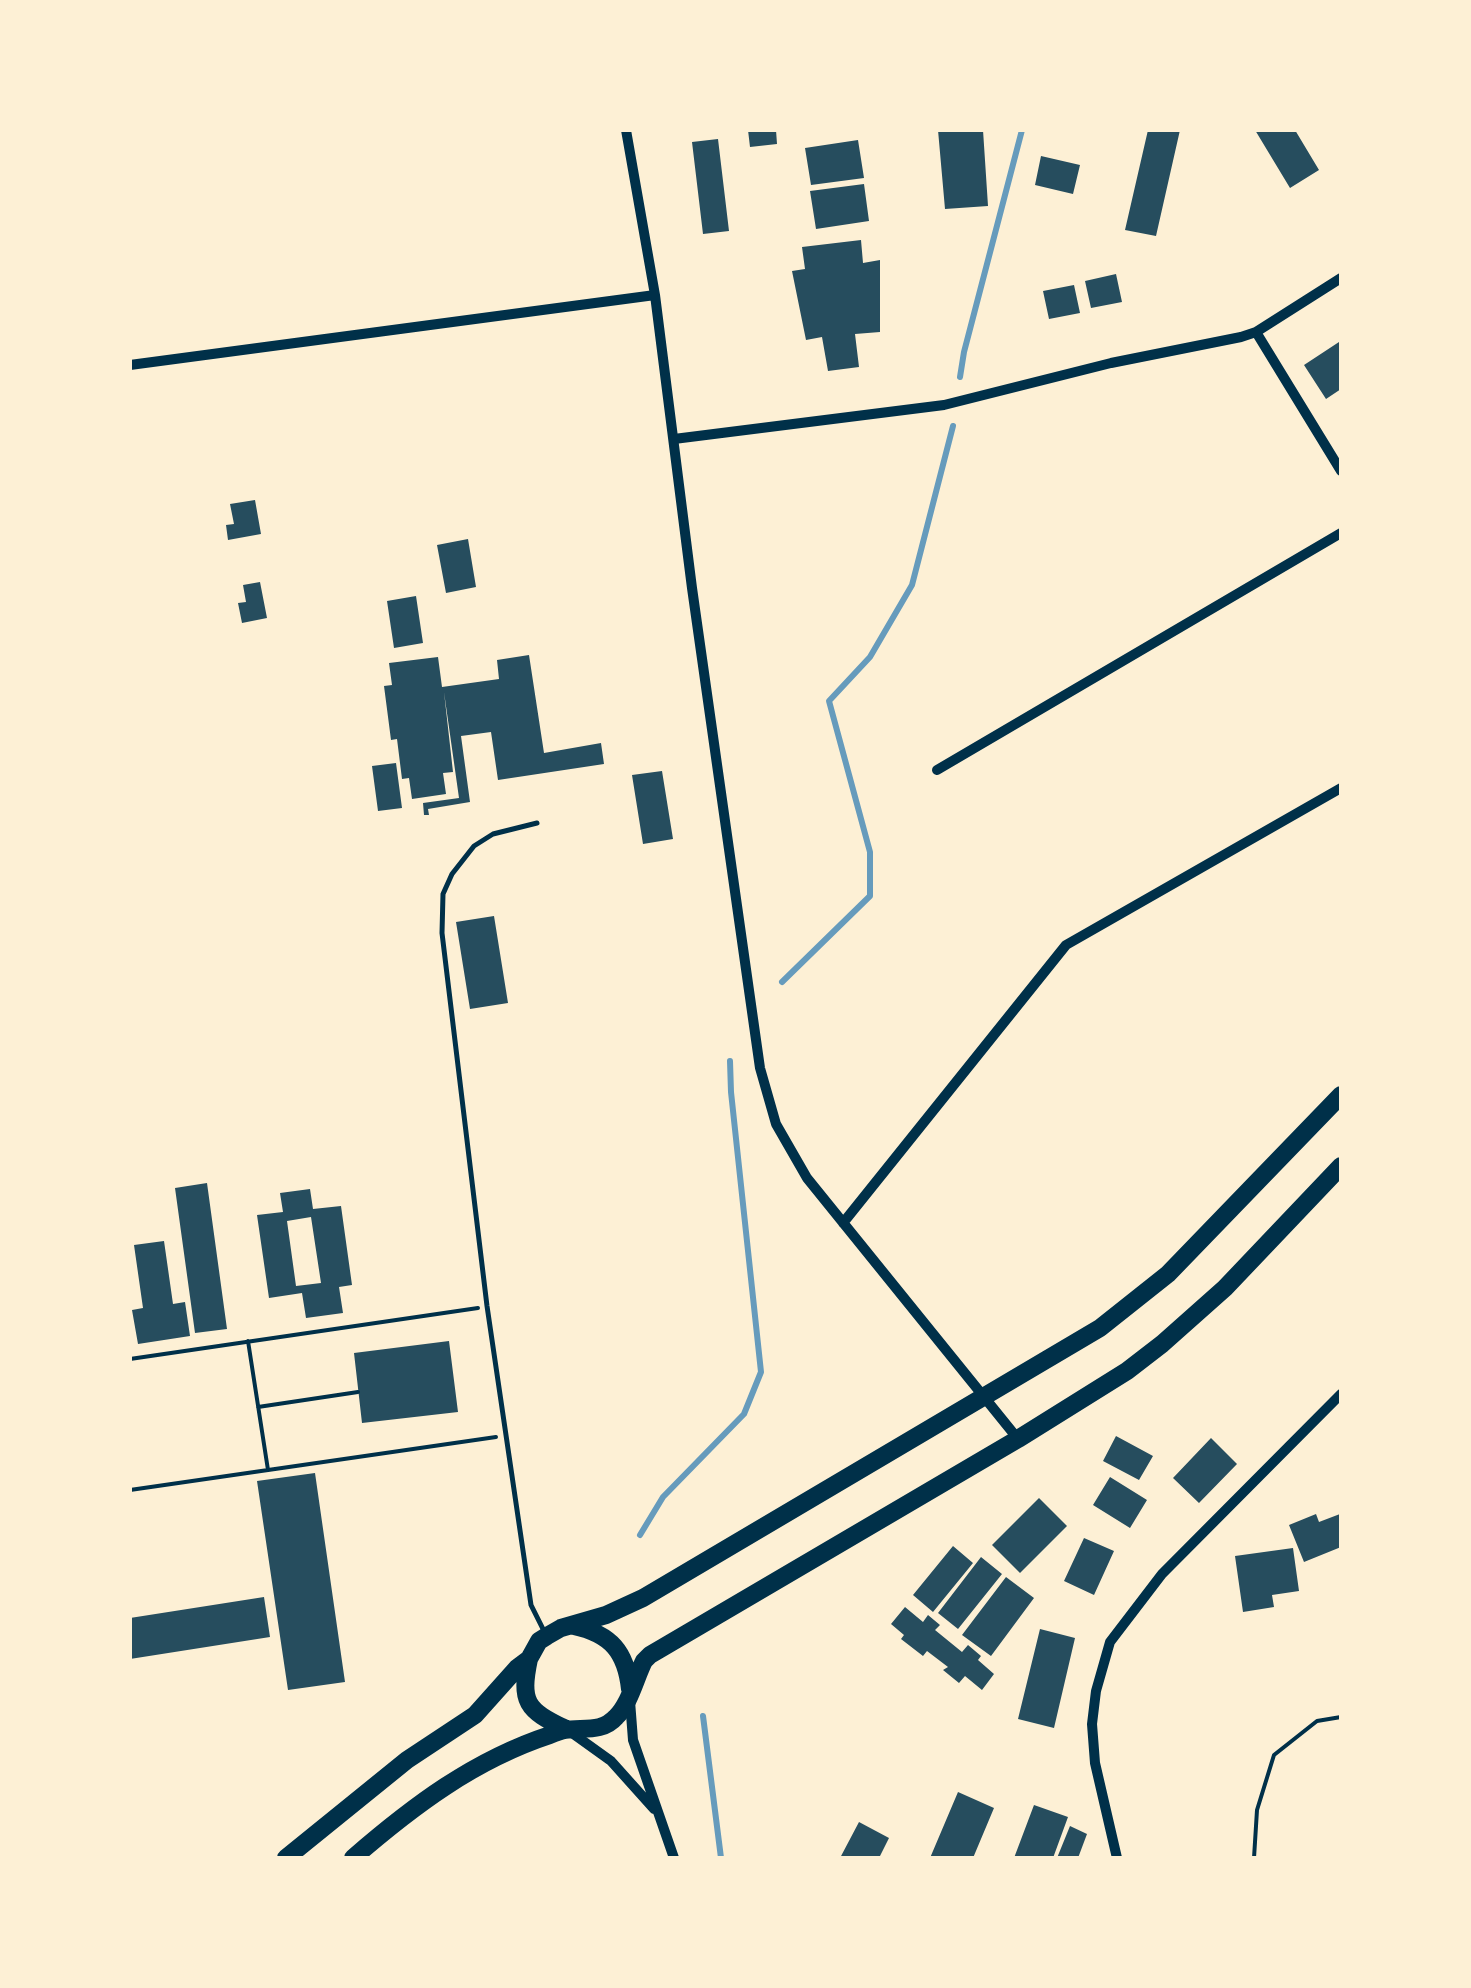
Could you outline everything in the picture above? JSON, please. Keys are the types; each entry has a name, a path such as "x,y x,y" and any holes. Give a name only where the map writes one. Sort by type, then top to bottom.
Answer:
{"highway":[{"path":"286,1858 407,1760 475,1714 547,1636 642,1598 1100,1328 1168,1274 1341,1094"},
{"path":"353,1858 403,1815 492,1758 566,1729 606,1725 617,1717 650,1655 1127,1371 1225,1288 1341,1166"},
{"path":"573,1626 592,1630 616,1648 629,1673 630,1693"},
{"path":"529,1658 524,1690 528,1702 538,1713 566,1729"}],"street":[{"path":"626,130 654,295 751,1016 768,1103 780,1135 808,1178 1018,1439"},
{"path":"674,439 944,405 1111,363 1213,344 1256,332 1341,278"},
{"path":"130,365 654,295"},
{"path":"1256,332 1341,471"},
{"path":"937,770 1341,532"},
{"path":"843,1222 1066,946 1341,788"},
{"path":"1117,1858 1095,1763 1092,1724 1096,1691 1110,1642 1162,1574 1341,1394"},
{"path":"630,1693 633,1740 674,1858"},
{"path":"566,1729 611,1761 661,1818"}],"lane":[{"path":"538,823 492,834 474,846 452,874 443,894 442,933 487,1306 530,1605 547,1636"}],"path":[{"path":"130,1359 487,1306"},
{"path":"248,1342 268,1470"},
{"path":"258,1407 358,1392"},
{"path":"130,1490 506,1436"},
{"path":"1254,1858 1257,1810 1274,1755 1317,1721 1341,1717"}],"building":[{"path":"748,130 776,130 777,144 750,147"},
{"path":"938,130 983,130 988,206 945,209"},
{"path":"1148,130 1180,130 1156,236 1125,230"},
{"path":"1255,130 1295,130 1319,170 1290,188"},
{"path":"718,139 729,231 703,234 692,142"},
{"path":"858,140 864,178 811,185 805,148"},
{"path":"1041,156 1080,165 1073,194 1035,185"},
{"path":"864,184 869,221 816,229 810,191"},
{"path":"861,240 863,263 880,260 880,332 855,334 859,367 828,371 822,337 806,340 792,271 805,269 802,247"},
{"path":"1116,274 1122,302 1091,308 1085,281"},
{"path":"1074,285 1080,313 1049,319 1043,291"},
{"path":"1339,342 1341,389 1326,399 1304,365"},
{"path":"255,500 261,534 228,540 226,525 234,524 230,504"},
{"path":"468,539 476,587 446,593 437,545"},
{"path":"260,582 267,618 242,623 238,603 246,602 243,585"},
{"path":"416,596 423,643 394,648 387,601"},
{"path":"529,655 544,753 601,743 604,764 498,780 491,732 461,736 470,802 428,809 429,815 424,815 423,803 459,798 444,692 453,772 443,773 446,794 412,799 409,778 402,779 397,739 391,740 384,686 392,685 389,663 438,657 442,687 499,679 497,660"},
{"path":"396,763 402,808 378,811 372,766"},
{"path":"662,771 673,839 643,844 632,775"},
{"path":"494,916 508,1003 470,1009 456,922"},
{"path":"207,1183 227,1329 195,1333 175,1188"},
{"path":"310,1189 313,1209 341,1206 352,1285 339,1287 343,1313 306,1318 302,1293 269,1298 257,1215 283,1212 280,1193","holes":["311,1217 321,1283 296,1286 287,1221"]},
{"path":"164,1241 173,1304 185,1302 190,1336 138,1344 132,1310 143,1308 134,1245"},
{"path":"449,1341 458,1412 362,1423 354,1353"},
{"path":"1116,1436 1153,1456 1139,1480 1103,1461"},
{"path":"1211,1438 1237,1464 1199,1503 1173,1478"},
{"path":"315,1473 345,1682 288,1690 257,1481"},
{"path":"1110,1477 1147,1500 1130,1528 1093,1505"},
{"path":"1039,1498 1067,1526 1020,1573 992,1545"},
{"path":"1316,1514 1319,1522 1340,1514 1341,1547 1304,1562 1289,1525"},
{"path":"1084,1538 1114,1551 1094,1595 1064,1581"},
{"path":"953,1546 973,1563 933,1612 913,1595"},
{"path":"1293,1548 1299,1591 1272,1595 1274,1607 1243,1612 1235,1556"},
{"path":"981,1557 1002,1574 958,1629 938,1613"},
{"path":"1006,1577 1034,1598 991,1656 962,1635"},
{"path":"264,1597 270,1637 130,1659 130,1618"},
{"path":"905,1607 923,1622 928,1615 940,1625 935,1630 962,1652 968,1645 981,1656 978,1660 994,1674 982,1690 965,1676 959,1683 943,1670 948,1667 927,1651 923,1656 901,1639 904,1635 891,1624"},
{"path":"1040,1629 1075,1638 1054,1728 1018,1719"},
{"path":"958,1792 994,1808 973,1858 930,1858"},
{"path":"1034,1805 1068,1817 1053,1858 1014,1858"},
{"path":"859,1822 889,1838 879,1858 840,1858"},
{"path":"1070,1826 1087,1834 1078,1858 1057,1858"}],"waterway":[{"path":"960,377 1022,130"},
{"path":"782,982 870,896 870,852 829,701 870,657 912,585 953,426"},
{"path":"640,1535 663,1497 744,1414 761,1372 730,1061"},
{"path":"703,1716 721,1858"}]}
